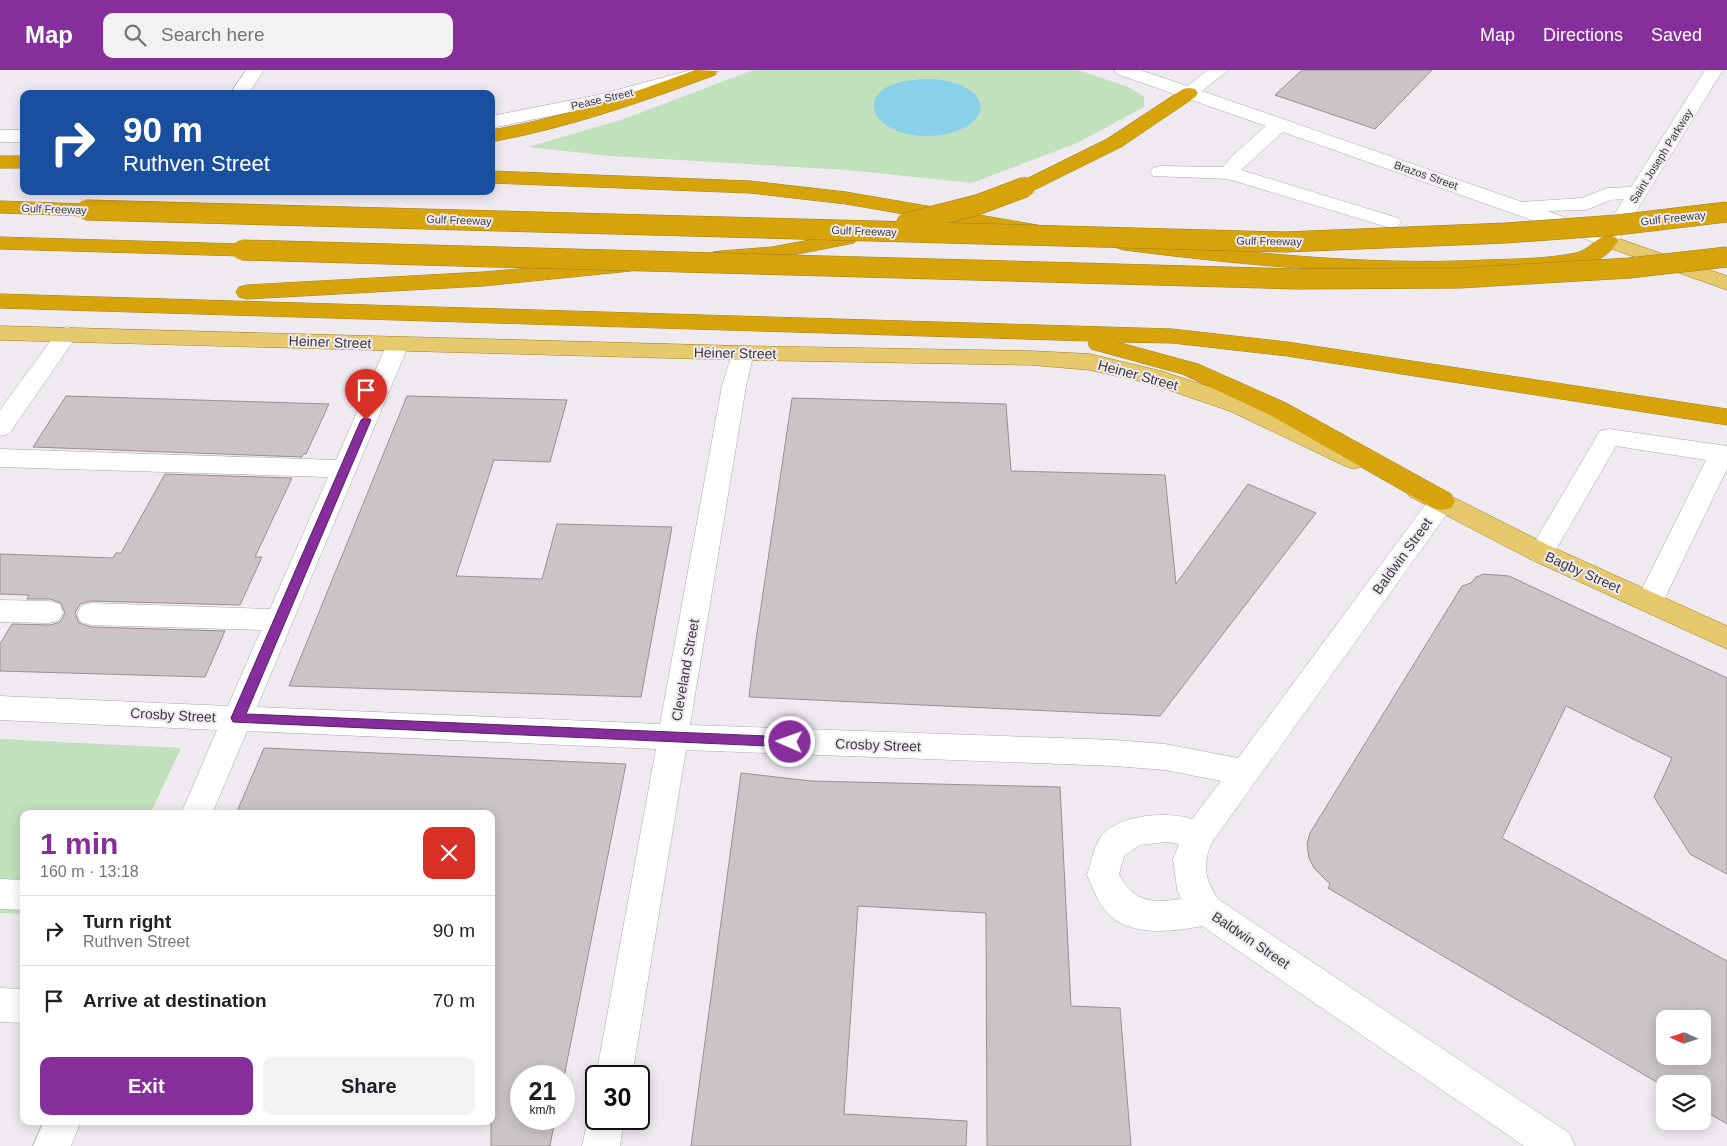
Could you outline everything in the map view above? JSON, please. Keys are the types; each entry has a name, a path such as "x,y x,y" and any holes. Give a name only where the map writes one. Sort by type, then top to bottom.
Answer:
{"highway":[{"path":"495,135 540,127 617,105 710,70"},
{"path":"58,303 483,279 772,253 847,239 977,205 1025,187 1114,143 1189,93"},
{"path":"0,162 20,162"},
{"path":"495,177 750,187 846,198 1088,240 1200,254 1310,264 1395,267 1484,267 1558,262 1592,254 1608,241"},
{"name":"Gulf Freeway","path":"0,207 1285,242 1386,239 1574,228 1727,212"},
{"path":"0,244 1296,279 1460,278 1629,268 1727,257"},
{"path":"0,301 1172,336 1288,349 1727,416"},
{"path":"1051,331 1190,369 1278,409 1442,501"}],"main road":[{"name":"Brazos Street","path":"1608,241 1727,283"},
{"name":"Heiner Street","path":"0,332 743,353 1032,358 1090,362 1153,376 1238,405 1442,501"},
{"name":"Bagby Street","path":"1442,501 1541,553 1727,638"}],"street":[{"path":"242,90 255,70"},
{"name":"Pease Street","path":"495,121 600,100 710,70"},
{"name":"Brazos Street","path":"1123,70 1506,202 1608,241"},
{"path":"1189,93 1219,70"},
{"name":"Saint Joseph Parkway","path":"1608,241 1714,70"},
{"path":"1229,173 1239,160 1279,125"},
{"path":"0,136 20,136"},
{"path":"1160,172 1229,173 1392,222"},
{"path":"1506,202 1538,207 1586,204 1607,194 1638,193"},
{"path":"0,428 66,334"},
{"path":"198,810 398,344"},
{"name":"Cleveland Street","path":"616,1065 734,386 743,353"},
{"path":"1541,553 1609,437 1724,455 1650,602"},
{"path":"0,458 344,469"},
{"name":"Baldwin Street","path":"1442,501 1198,836 1189,859 1193,889 1206,910 1556,1146"},
{"path":"0,611 50,612"},
{"path":"91,614 279,620"},
{"name":"Crosby Street","path":"0,708 674,738 1115,752 1165,757 1244,772"},
{"path":"1198,836 1186,830 1155,829 1124,836 1112,847 1103,875 1118,902 1138,914 1162,918 1206,910"},
{"path":"0,894 20,895"},
{"path":"0,1005 20,1006"},
{"path":"52,1146 60,1125"},
{"path":"601,1146 604,1130"}],"green space":[{"path":"753,70 1078,70 1128,87 1144,96 1144,107 1077,143 972,183 847,170 611,156 528,147 624,119"},
{"path":"0,739 181,748 152,810 20,810 20,914 0,913"}],"water":[{"path":"924,79 950,82 968,89 975,95 981,107 975,119 969,125 959,130 929,136 896,130 879,119 874,105 880,92 894,84"}],"building":[{"path":"1302,70 1432,70 1375,129 1275,95"},
{"path":"66,396 329,404 306,454 303,454 302,457 33,447"},
{"path":"407,396 567,400 550,462 494,460 456,576 542,579 557,524 672,527 641,697 289,686"},
{"path":"792,398 1006,404 1011,471 1165,475 1176,584 1248,484 1316,513 1160,716 749,697"},
{"path":"165,474 292,478 255,557 262,557 240,605 91,601 80,604 75,613 79,623 91,627 225,631 205,677 0,671 0,644 12,624 50,625 60,622 65,613 61,603 50,599 27,599 29,595 0,594 0,554 113,558 116,553 121,553"},
{"path":"1484,574 1509,576 1727,678 1727,874 1690,854 1654,797 1672,758 1566,706 1502,838 1727,961 1727,1124 1711,1114 1711,1075 1656,1075 1656,1082 1328,888 1330,884 1314,868 1309,858 1307,844 1310,833 1462,586 1471,583 1476,577"},
{"path":"264,748 626,764 566,1065 510,1065 510,1130 553,1130 550,1146 491,1146 491,1125 495,1125 495,810 238,810"},
{"path":"741,773 811,781 1060,787 1071,1006 1120,1008 1131,1146 987,1146 986,913 858,906 844,1114 967,1121 966,1146 691,1146"}],"route":[{"path":"366,420 238,718 790,742"}]}
